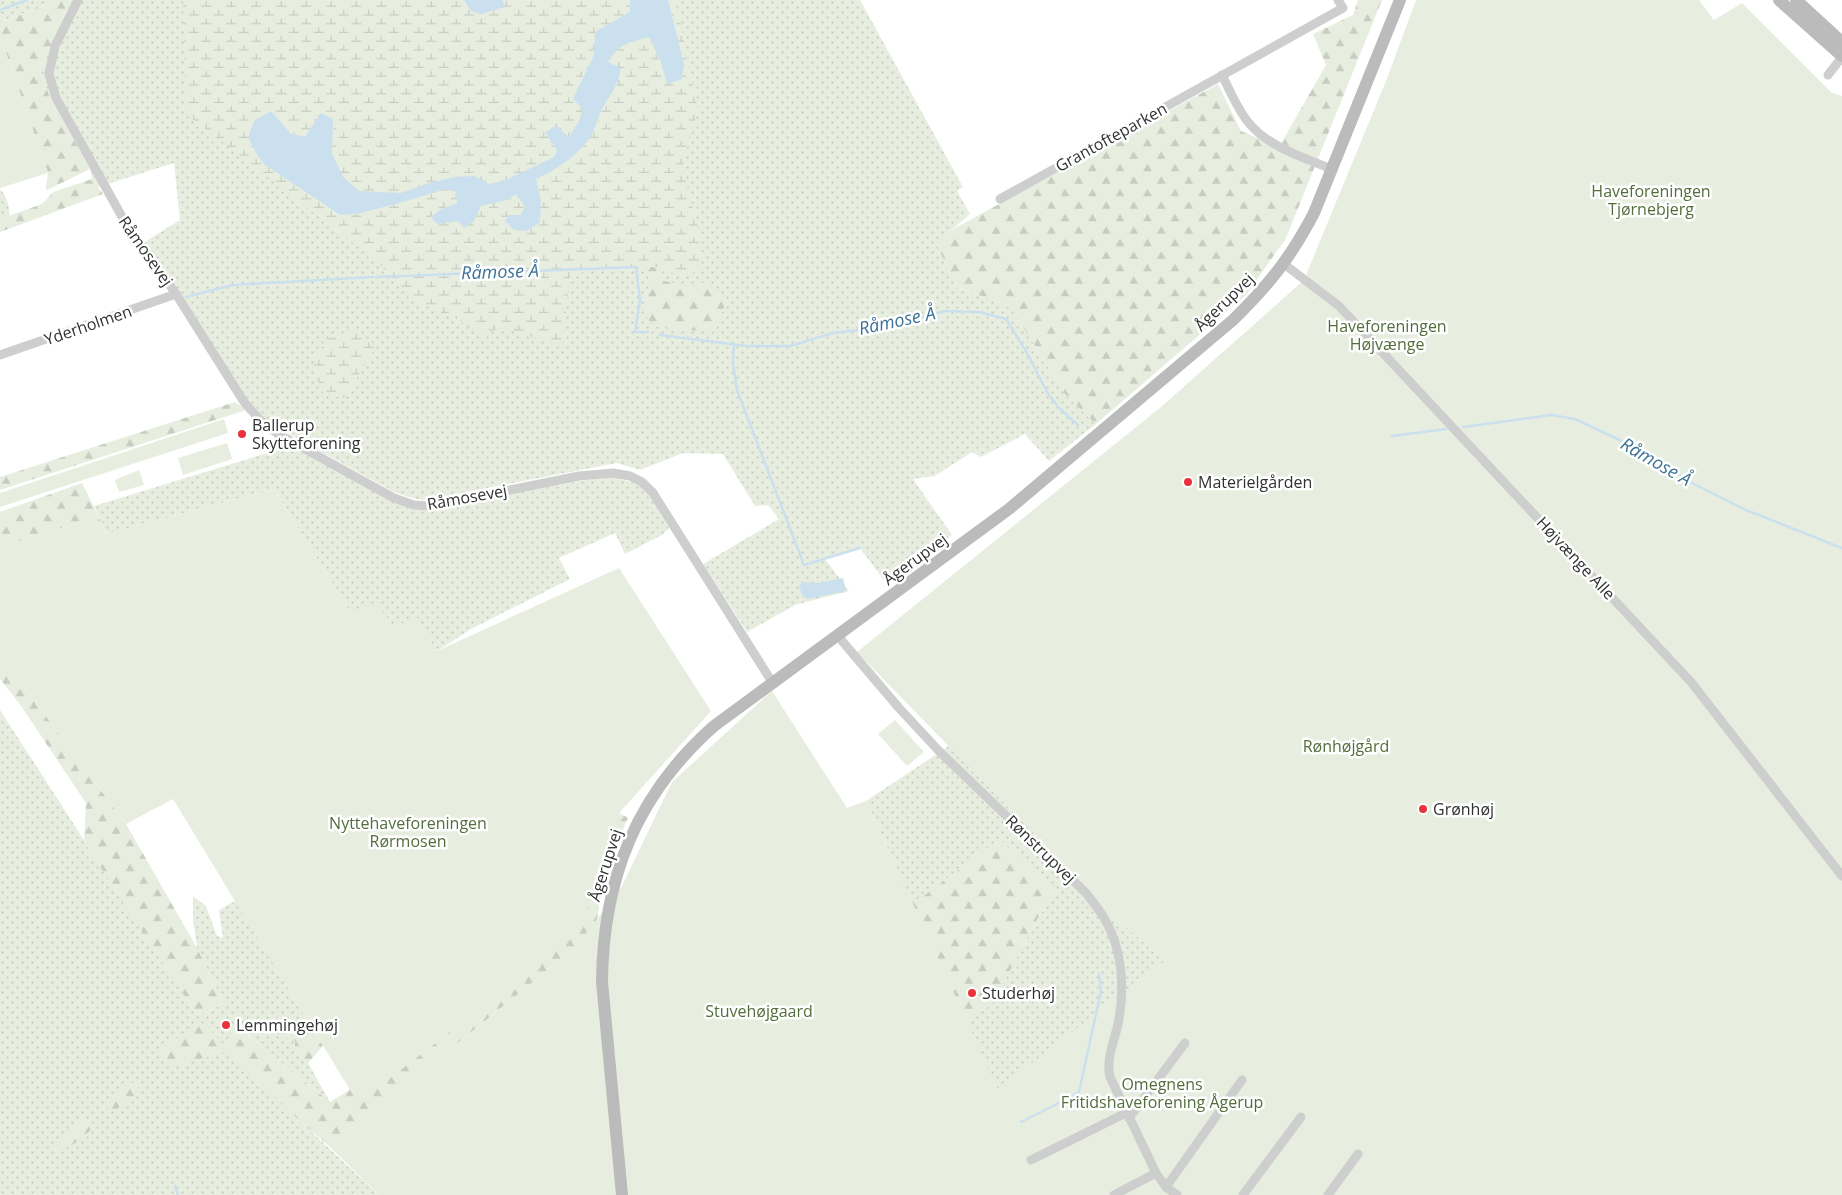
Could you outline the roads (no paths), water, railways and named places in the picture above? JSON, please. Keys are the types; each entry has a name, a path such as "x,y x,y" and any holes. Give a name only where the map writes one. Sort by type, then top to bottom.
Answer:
{"street":[{"name":"Råmosevej","path":"78,0 55,46 49,74 56,98 126,224 176,294 244,402 259,419 278,434 394,498 414,505 430,506 579,476 613,473 630,476 642,482 654,493 772,682"},
{"name":"Grantofteparken","path":"1000,199 1343,8 1338,0"},
{"name":"Ågerupvej","path":"622,1195 602,982 602,952 606,916 612,890 623,853 639,818 670,771 691,746 714,726 1016,503 1233,320 1259,294 1284,264 1300,240 1314,213 1400,0"},
{"path":"1779,0 1842,57 1828,75"},
{"path":"1796,0 1842,42"},
{"path":"1222,75 1239,109 1250,124 1265,138 1285,149 1332,169"},
{"name":"Højvænge Alle","path":"1284,264 1339,306 1691,682 1842,876"},
{"name":"Yderholmen","path":"0,355 176,294"},
{"name":"Rønstrupvej","path":"837,635 899,708 933,744 1086,893 1105,919 1114,938 1118,954 1122,1002 1116,1035 1107,1063 1110,1077 1156,1174 1177,1195"},
{"path":"1031,1160 1128,1115 1185,1043"},
{"path":"1166,1186 1242,1080"},
{"path":"1243,1195 1300,1117"},
{"path":"1328,1195 1358,1154"},
{"path":"1114,1195 1156,1174"}],"water":[{"path":"464,0 502,0 505,7 481,14 471,11"},
{"path":"630,0 668,0 684,65 682,79 667,84 661,62 649,37 620,47 608,62 621,68 620,74 614,89 601,110 593,133 573,156 552,171 536,179 541,201 540,222 527,231 514,230 505,221 509,215 521,215 525,207 516,194 507,200 481,206 474,221 464,228 458,221 437,224 431,217 441,209 457,203 456,192 446,189 356,214 340,215 264,164 248,137 255,120 271,111 291,134 305,137 321,113 333,119 332,153 343,177 359,191 401,193 429,183 455,177 474,176 489,184 504,181 554,157 557,151 545,132 557,126 569,137 579,121 583,109 573,99 594,55 595,32 630,12"},
{"path":"843,578 846,591 808,599 803,597 799,586 802,582 818,583"}],"waterway":[{"path":"0,10 27,0"},
{"name":"Råmose Å","path":"376,277 636,267 640,300 635,332 648,332"},
{"name":"Råmose Å","path":"186,297 233,285 373,277"},
{"name":"Råmose Å","path":"660,335 746,346 790,346 833,333 884,327 945,311 979,312 1006,319 1027,353 1047,392 1059,408 1078,425"},
{"path":"734,344 733,363 737,390 804,565 860,548"},
{"name":"Råmose Å","path":"1463,427 1552,415 1575,419 1643,451 1692,483 1746,510 1842,548"},
{"name":"Råmose Å","path":"1392,436 1446,429"},
{"path":"1021,1122 1079,1092 1101,991 1099,974"},
{"path":"175,1186 178,1195"}],"place":[{"name":"Ballerup Skytteforening","path":"242,434"},
{"name":"Materielgården","path":"1188,482"},
{"name":"Grønhøj","path":"1423,809"},
{"name":"Studerhøj","path":"972,993"},
{"name":"Lemmingehøj","path":"226,1025"}],"park label":[{"name":"Haveforeningen Tjørnebjerg","path":"1651,200"},
{"name":"Haveforeningen Højvænge","path":"1387,335"},
{"name":"Rønhøjgård","path":"1346,746"},
{"name":"Nyttehaveforeningen Rørmosen","path":"408,832"},
{"name":"Stuvehøjgaard","path":"759,1011"},
{"name":"Omegnens Fritidshaveforening Ågerup","path":"1162,1093"}]}
